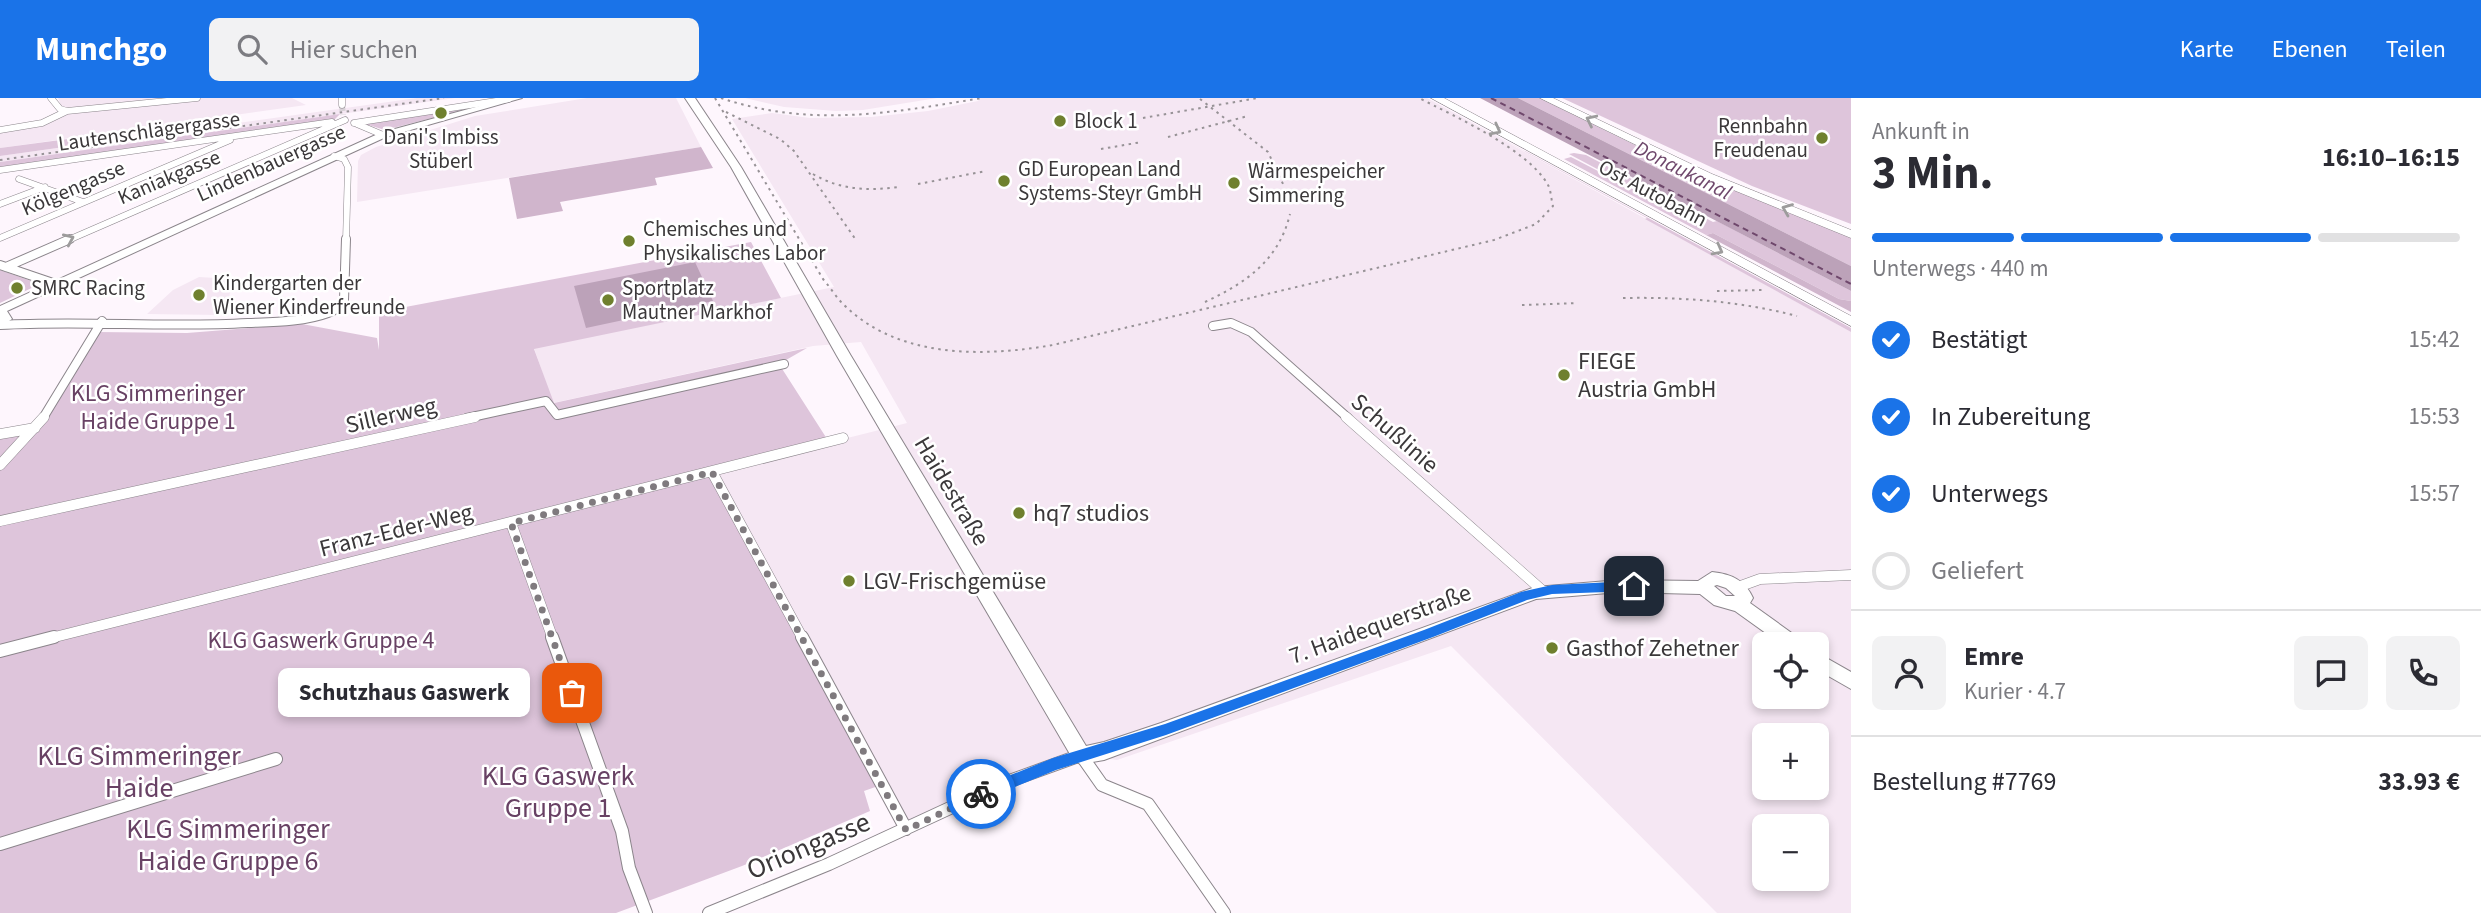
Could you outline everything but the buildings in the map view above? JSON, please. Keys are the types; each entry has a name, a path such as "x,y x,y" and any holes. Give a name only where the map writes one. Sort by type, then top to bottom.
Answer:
{"highway":[{"name":"Ost Autobahn","path":"1436,98 1851,322"},
{"name":"Ost Autobahn","path":"1545,98 1708,176 1851,234"}],"main road":[{"path":"512,99 518,98"},
{"name":"Haidestraße","path":"690,98 715,132"},
{"name":"Haidestraße","path":"700,98 715,132 844,356 1081,755"},
{"name":"Lindenbauergasse","path":"2,318 55,284 334,156 383,135 512,99"},
{"name":"7. Haidequerstraße","path":"1081,755 1104,751 1544,591 1651,585 1705,588 1717,599 1738,595 1780,632"},
{"path":"1829,667 1851,681"}],"street":[{"path":"51,98 67,111"},
{"path":"0,130 42,123 67,111 197,98"},
{"path":"354,123 512,99"},
{"path":"344,117 383,135"},
{"name":"Lautenschlägergasse","path":"0,170 237,136 344,117"},
{"name":"Kaniakgasse","path":"3,266 344,117"},
{"name":"Kölgengasse","path":"0,238 209,151 237,136"},
{"path":"2,318 246,321 323,312 339,307 344,300 348,167 344,159 334,156"},
{"path":"19,179 45,187 60,197 83,202"},
{"path":"0,204 45,187"},
{"path":"3,266 55,284"},
{"path":"0,466 35,428 101,321"},
{"name":"Schußlinie","path":"1213,326 1231,323 1251,332 1544,591"},
{"name":"Sillerweg","path":"0,521 546,401 557,415 784,364"},
{"path":"0,434 35,428"},
{"name":"Franz-Eder-Weg","path":"0,651 843,438"},
{"path":"712,472 906,830"},
{"path":"511,523 622,831 629,868 646,913"},
{"path":"1738,595 1760,579 1851,575"},
{"name":"Oriongasse","path":"709,913 906,830 1004,783 1081,755"},
{"name":"Haidestraße","path":"1081,755 1102,785 1148,804 1224,913"},
{"path":"0,844 276,759"}],"shaded area":[{"path":"58,98 292,98 306,105 0,148 0,130 31,126 64,112"},
{"path":"417,98 455,98 0,162 0,156"},
{"path":"587,98 676,98 701,147 357,202 358,161 361,155 376,147 475,116"},
{"path":"745,98 937,98 863,110 836,111 784,107"},
{"path":"980,98 1427,98 1851,332 1851,913 1717,913 1451,646 1117,760 1081,755 906,829 712,472 907,423 861,342 813,346 553,403 534,348 834,287 732,119 772,113 810,118 871,117 928,111 978,101"},
{"name":"Donaukanal","path":"1480,98 1518,98 1851,266 1851,291"},
{"path":"701,147 713,168 655,178 657,185 560,202 563,211 517,219 509,178"},
{"path":"1713,233 1839,299 1851,301 1851,312 1706,235"},
{"path":"695,262 713,301 586,328 574,286"},
{"name":"Kindergarten der Wiener Kinderfreunde","path":"199,277 232,279 228,306 220,315 147,314 173,290"}],"green space":[{"path":"1427,98 1851,328 1851,332 1645,219 1647,218"},
{"path":"1518,98 1539,98 1688,171 1851,237 1851,266"},
{"path":"1562,98 1851,98 1851,224 1752,186"},
{"path":"471,108 385,130 365,124"},
{"path":"340,114 334,120 0,170 0,162"},
{"path":"83,137 93,143 0,156 0,148"},
{"path":"1569,154 1586,155 1851,291 1851,301 1839,299 1713,233 1706,235 1564,159 1571,157 1702,225"},
{"path":"751,242 781,298 534,349 554,403 807,348 779,364 829,442 713,472 881,785 864,791 870,811 742,866 616,913 0,913 0,432 45,423 98,332 187,333 302,324 377,338 379,350 379,312"},
{"name":"SMRC Racing","path":"0,270 40,284 0,303"}],"ferry route":[{"path":"1491,98 1851,284"}],"tunnel":[{"path":"342,105 343,115"}],"railway":[{"path":"0,160 444,98"},
{"path":"715,98 823,279 843,304 865,322 889,335 942,350 970,352 1053,345 1494,240 1536,224 1553,206 1548,185 1525,159 1490,135 1419,98"},
{"path":"721,98 787,113 819,115 883,113 982,98"},
{"path":"1210,106 1258,98"},
{"path":"1200,99 1210,106"},
{"path":"1143,118 1210,106"},
{"path":"1210,106 1228,121"},
{"path":"726,112 780,139 794,151 856,240"},
{"path":"1228,121 1248,116"},
{"path":"1168,137 1228,121"},
{"path":"1228,121 1268,152 1283,184"},
{"path":"1091,127 1118,122"},
{"path":"1101,149 1142,142"},
{"path":"918,184 986,171"},
{"path":"813,174 854,188 898,187"},
{"path":"1205,302 1234,287 1259,268 1278,244 1290,214"},
{"path":"1717,291 1764,290"},
{"path":"1623,298 1710,301 1797,316"},
{"path":"1522,305 1577,303"}],"way so far":[{"path":"572,693 511,523 712,472 906,830 981,794"}],"place":[{"name":"Dani's Imbiss Stüberl","path":"441,113"},
{"name":"Block 1","path":"1060,121"},
{"name":"Rennbahn Freudenau","path":"1822,138"},
{"name":"GD European Land Systems-Steyr GmbH","path":"1004,181"},
{"name":"Wärmespeicher Simmering","path":"1234,183"},
{"name":"Chemisches und Physikalisches Labor","path":"629,241"},
{"name":"SMRC Racing","path":"17,288"},
{"name":"Kindergarten der Wiener Kinderfreunde","path":"199,295"},
{"name":"Sportplatz Mautner Markhof","path":"608,300"},
{"name":"FIEGE Austria GmbH","path":"1564,375"},
{"name":"hq7 studios","path":"1019,513"},
{"name":"LGV-Frischgemüse","path":"849,581"},
{"name":"Gasthof Zehetner","path":"1552,648"},
{"name":"Schutzhaus Gaswerk","path":"572,693"}],"route":[{"path":"981,794 1053,765 1081,755 1104,751 1429,634 1525,596 1552,590 1634,586"}],"park label":[{"name":"KLG Simmeringer Haide Gruppe 1","path":"158,407"},
{"name":"KLG Gaswerk Gruppe 4","path":"321,640"},
{"name":"KLG Simmeringer Haide","path":"139,771"},
{"name":"KLG Gaswerk Gruppe 1","path":"558,791"},
{"name":"KLG Simmeringer Haide Gruppe 6","path":"228,844"}]}
